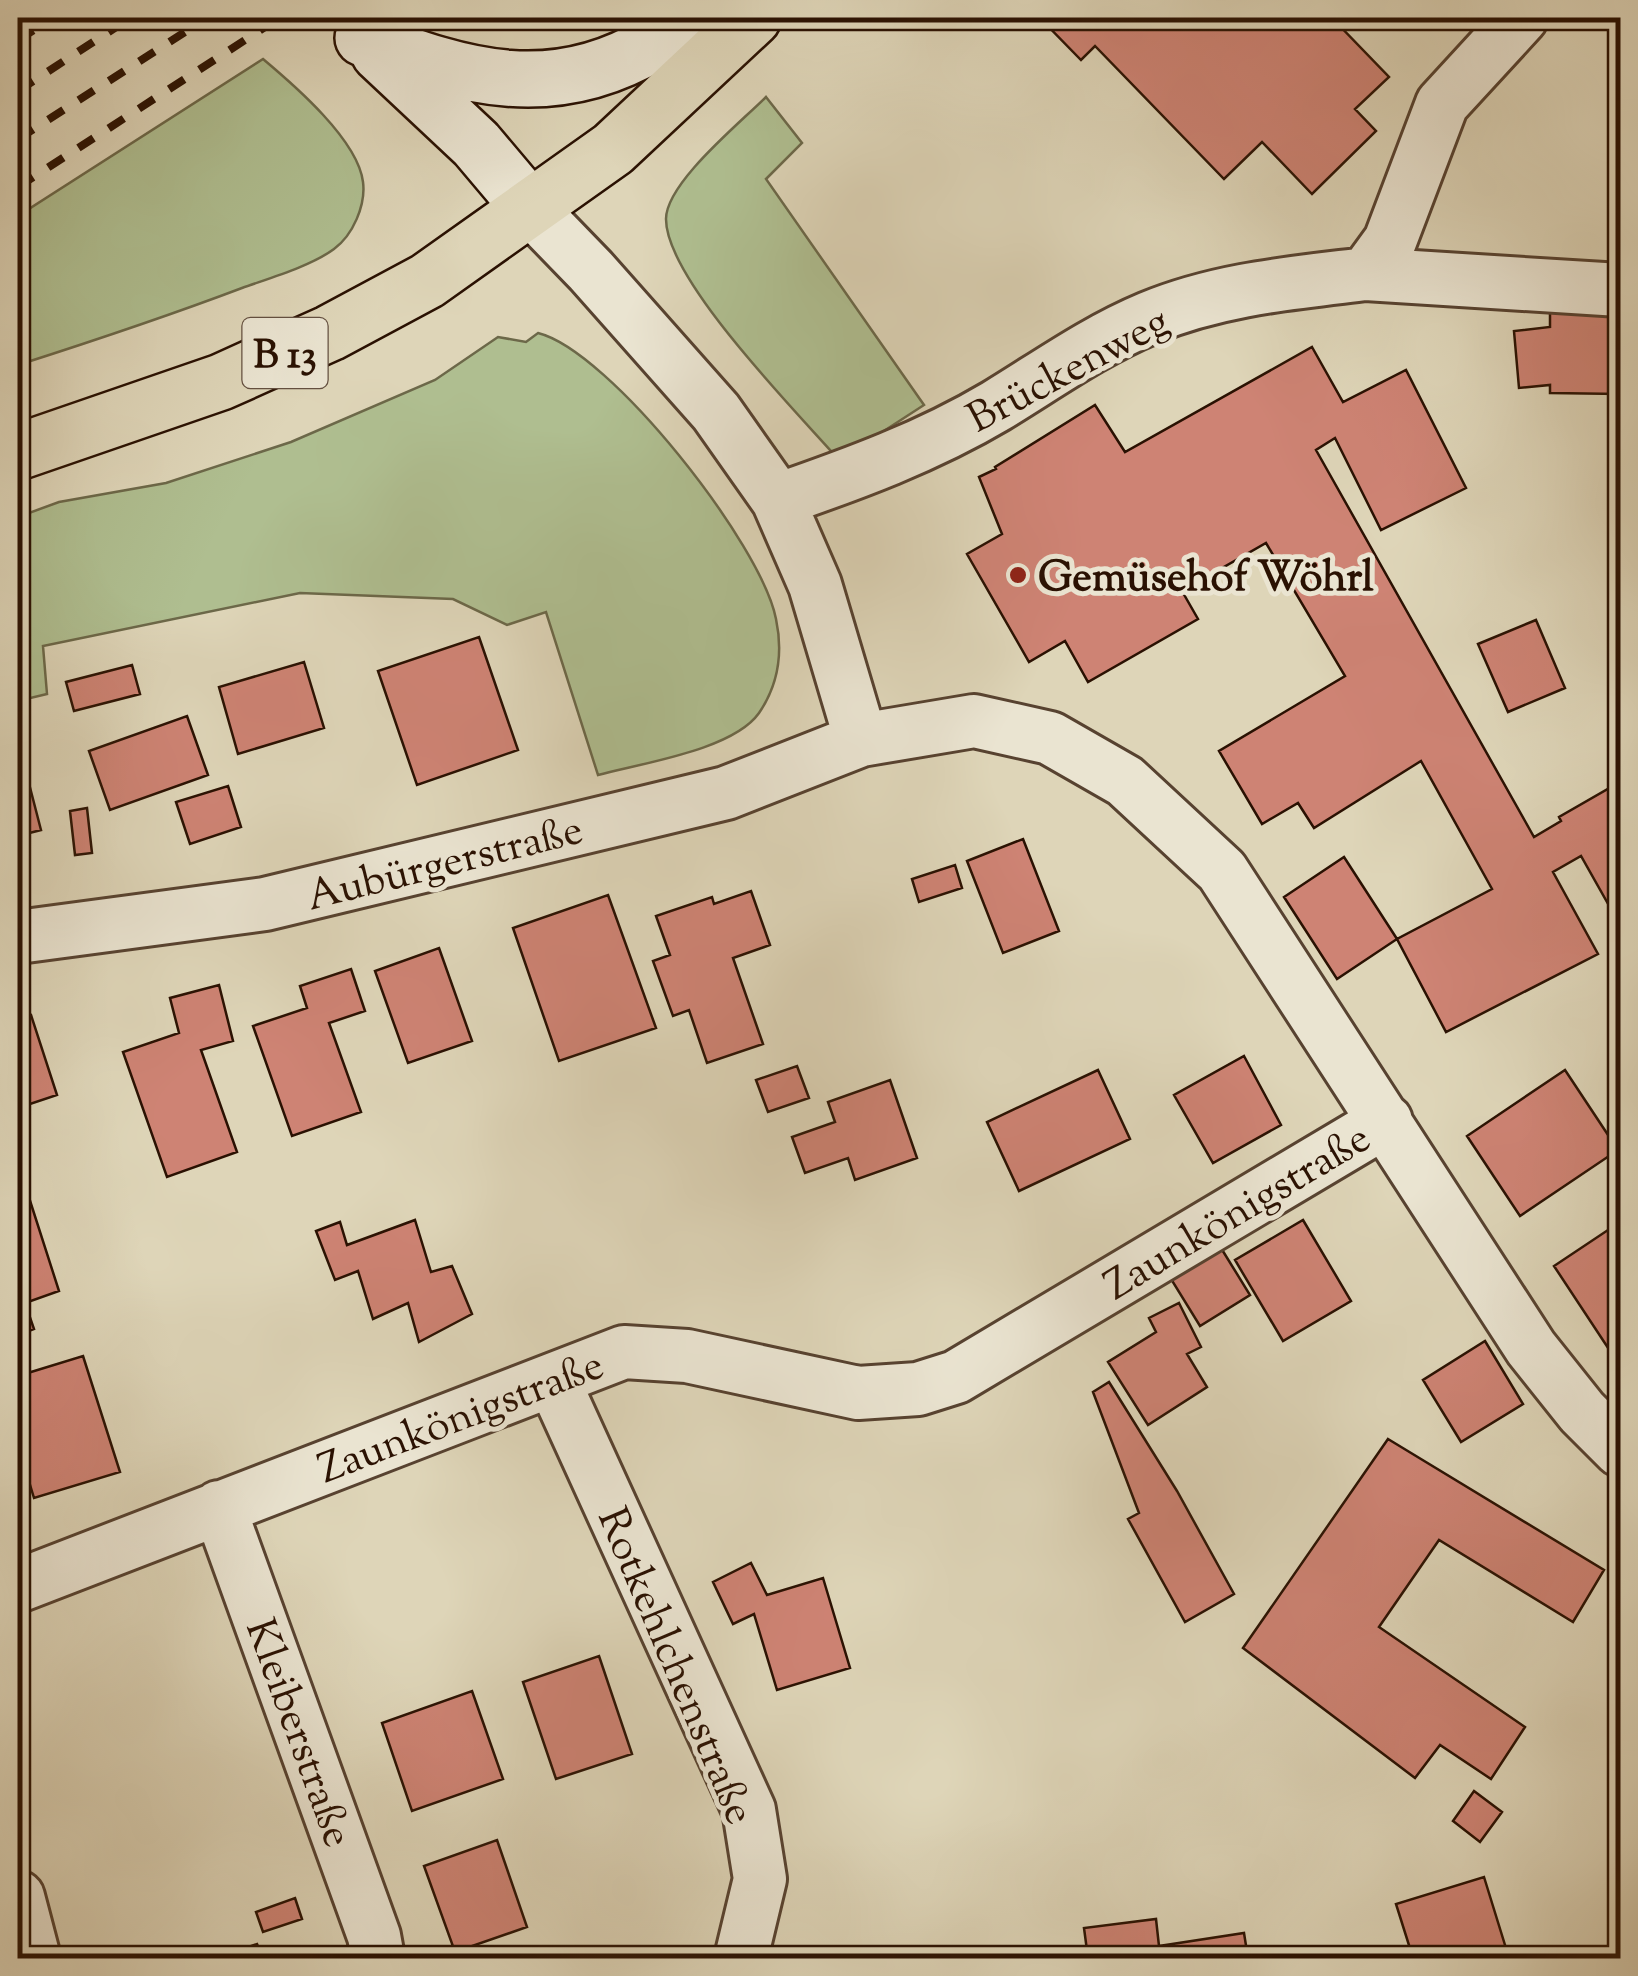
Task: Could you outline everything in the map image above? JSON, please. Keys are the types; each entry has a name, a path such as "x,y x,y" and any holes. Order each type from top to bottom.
{"main road":[{"path":"351,28 448,69 483,76 546,79 595,72 632,56 693,18"},
{"name":"B 13","path":"18,452 221,382 330,333 427,281 613,149 754,18"},
{"path":"351,28 476,144 530,208"}],"street":[{"path":"1366,274 1390,241 1442,104 1521,18"},
{"path":"530,208 716,412 778,500 815,585 861,740"},
{"name":"Brückenweg","path":"778,500 878,465 994,407 1076,354 1149,318 1227,292 1366,274 1620,290"},
{"name":"Aubürgerstraße","path":"18,937 266,904 726,792 861,740 974,721 1050,738 1125,781 1222,871 1531,1348 1582,1412 1620,1450"},
{"name":"Zaunkönigstraße","path":"18,1586 624,1352 687,1356 858,1393 918,1388 956,1376 1386,1121"},
{"name":"Rotkehlchenstraße","path":"553,1380 748,1810 760,1879 742,1958"},
{"name":"Kleiberstraße","path":"219,1507 374,1936 378,1958"},
{"path":"18,1897 34,1958"}],"green space":[{"path":"263,59 323,115 359,166 362,200 347,236 325,255 290,271 18,365 18,216"},
{"path":"766,97 802,143 766,179 924,405 839,460 710,309 687,276 672,245 666,219 669,204 691,171"},
{"path":"538,333 568,347 604,375 641,412 714,501 765,586 776,619 779,656 771,691 759,713 746,726 708,746 598,775 546,612 507,625 453,599 300,593 43,646 47,694 18,701 18,517 59,502 166,483 291,442 435,380 498,337 526,342"}],"building":[{"path":"1040,18 1332,18 1389,77 1355,109 1376,131 1312,194 1262,142 1224,179 1095,46 1081,60"},
{"path":"1550,310 1620,310 1620,394 1550,393 1550,385 1519,388 1514,331 1550,327"},
{"path":"1312,347 1343,402 1406,370 1466,488 1381,530 1335,438 1316,450 1534,837 1561,821 1559,817 1620,782 1620,925 1581,856 1553,872 1598,954 1446,1032 1397,939 1492,889 1421,761 1314,828 1298,803 1262,824 1219,751 1345,676 1266,543 1182,591 1198,619 1088,682 1065,641 1029,662 967,554 1002,534 979,477 1095,405 1125,452"},
{"path":"1536,620 1565,688 1508,712 1478,644"},
{"path":"479,637 518,750 417,785 378,671"},
{"path":"304,662 324,728 238,754 219,687"},
{"path":"132,665 140,694 74,711 66,682"},
{"path":"187,716 208,775 110,810 89,751"},
{"path":"18,741 41,830 18,836"},
{"path":"228,786 241,827 190,844 176,802"},
{"path":"87,808 92,853 75,855 70,811"},
{"path":"1023,839 1059,931 1003,953 967,861"},
{"path":"1344,857 1397,939 1337,979 1284,897"},
{"path":"955,865 962,888 919,902 912,879"},
{"path":"751,891 770,945 733,958 763,1044 707,1063 689,1010 673,1016 653,961 670,955 656,916 712,897 714,904"},
{"path":"608,895 656,1028 559,1061 513,928"},
{"path":"439,948 472,1041 408,1063 375,971"},
{"path":"351,969 365,1011 329,1023 361,1112 292,1136 253,1026 307,1008 300,986"},
{"path":"219,985 233,1041 201,1050 237,1152 167,1177 123,1052 179,1033 170,998"},
{"path":"31,1015 57,1095 18,1108 18,1019"},
{"path":"1244,1056 1281,1125 1213,1163 1174,1095"},
{"path":"797,1066 809,1098 768,1112 756,1080"},
{"path":"1098,1070 1130,1139 1019,1191 987,1122"},
{"path":"1565,1070 1618,1150 1520,1216 1467,1136"},
{"path":"890,1080 917,1158 855,1180 848,1158 805,1173 792,1137 835,1122 828,1102"},
{"path":"24,1182 59,1291 25,1303 34,1329 18,1335 18,1184"},
{"path":"415,1220 431,1272 452,1266 472,1314 419,1342 408,1303 373,1319 358,1271 335,1280 316,1231 340,1222 347,1245"},
{"path":"1303,1220 1351,1301 1283,1341 1235,1260"},
{"path":"1620,1222 1620,1366 1554,1266"},
{"path":"1221,1248 1250,1295 1200,1326 1171,1279"},
{"path":"1179,1303 1201,1347 1187,1354 1207,1387 1148,1425 1108,1362 1156,1332 1149,1318"},
{"path":"1485,1341 1523,1404 1461,1442 1423,1380"},
{"path":"83,1356 120,1472 34,1498 18,1445 18,1376"},
{"path":"1109,1382 1177,1491 1234,1594 1185,1622 1128,1519 1139,1513 1093,1392"},
{"path":"1388,1439 1604,1570 1573,1622 1439,1540 1379,1627 1525,1727 1491,1779 1440,1745 1415,1778 1243,1648"},
{"path":"751,1563 767,1595 823,1578 850,1668 777,1690 754,1614 733,1624 713,1582"},
{"path":"599,1656 632,1754 556,1779 523,1682"},
{"path":"472,1691 503,1779 412,1811 382,1723"},
{"path":"1474,1791 1502,1812 1480,1842 1453,1821"},
{"path":"497,1840 527,1927 455,1952 424,1866"},
{"path":"1484,1877 1509,1958 1413,1958 1396,1904"},
{"path":"295,1898 302,1919 263,1932 256,1912"},
{"path":"1156,1919 1159,1946 1244,1933 1248,1958 1088,1958 1084,1928"},
{"path":"257,1944 263,1958 216,1958"}],"railway":[{"path":"18,40 53,18"},
{"path":"18,91 130,18"},
{"path":"18,139 207,18"},
{"path":"18,187 279,18"}],"place":[{"name":"Gemüsehof Wöhrl","path":"1018,575"}]}
